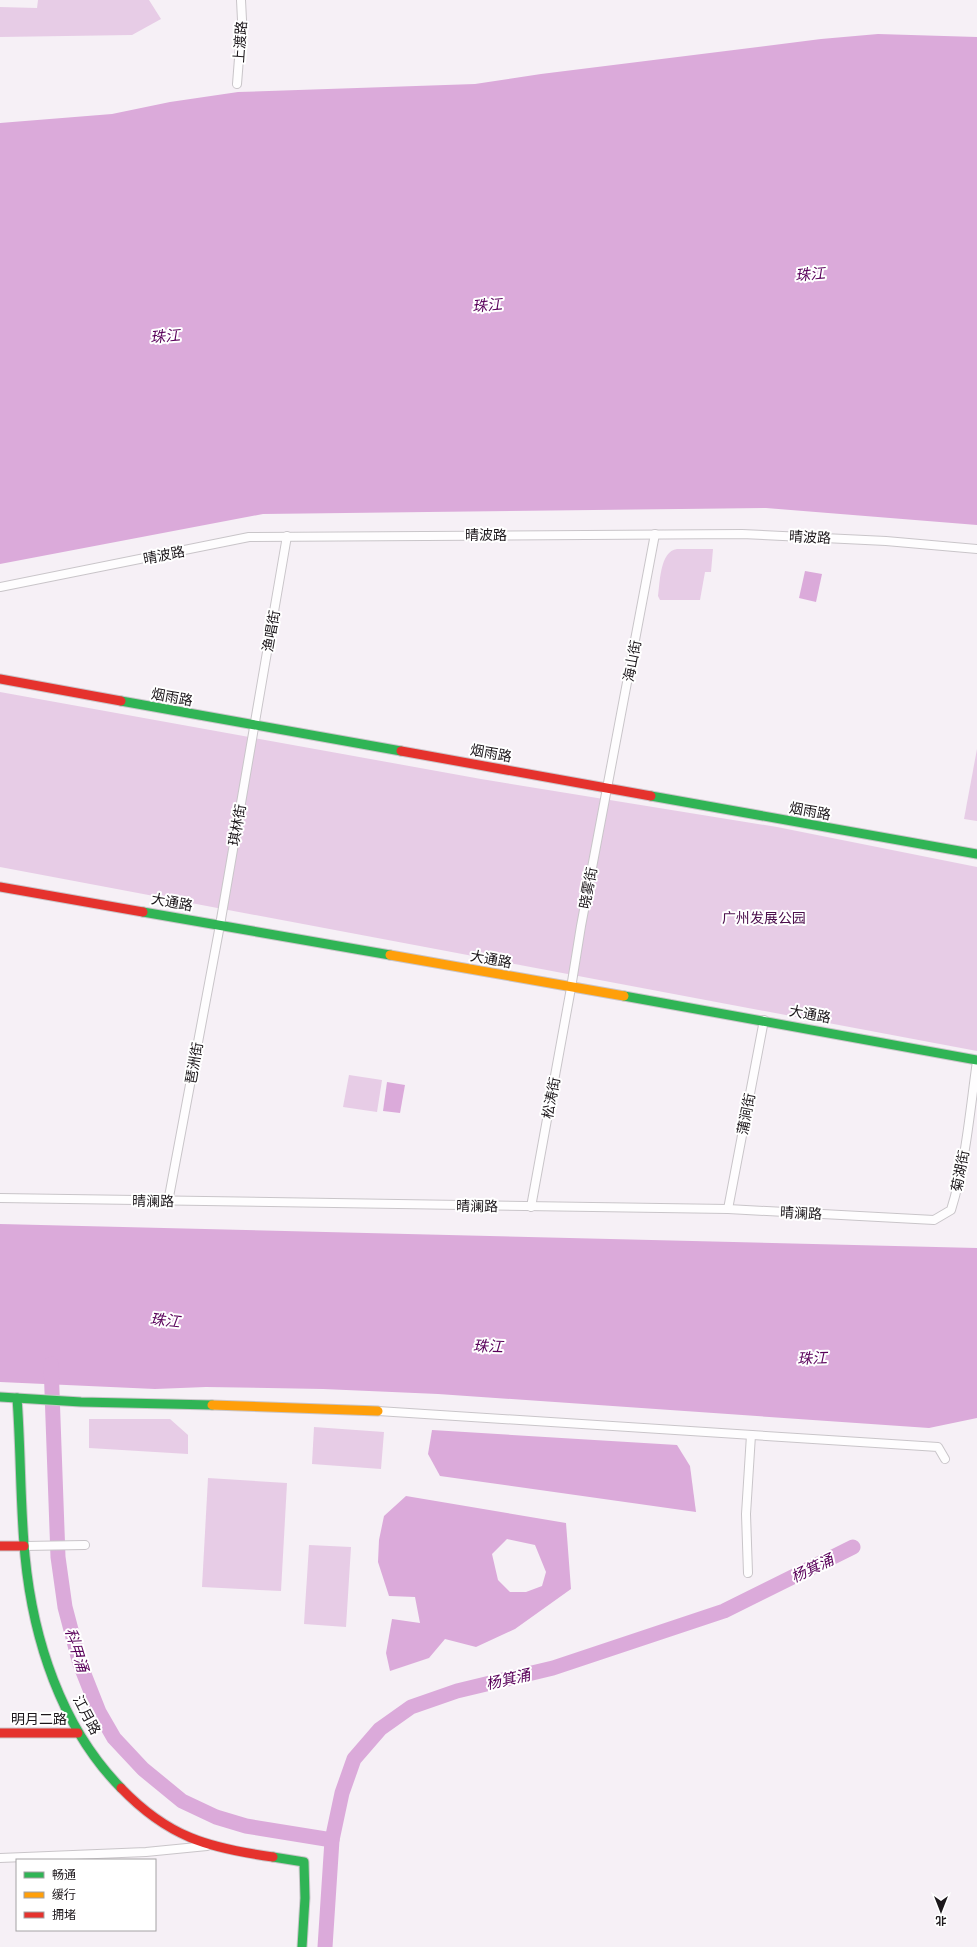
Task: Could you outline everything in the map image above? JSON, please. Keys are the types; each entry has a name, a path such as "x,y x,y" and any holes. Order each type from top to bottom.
{"main road":[{"name":"烟雨路","path":"0,679 255,726 977,854"},
{"name":"大通路","path":"0,887 220,924 572,988 764,1020 977,1060"},
{"path":"0,1397 81,1402 294,1407 378,1411"},
{"name":"江月路","path":"17,1398 24,1546 31,1598 40,1635 64,1702 78,1733 110,1775 147,1811 178,1833 210,1846 304,1862 302,1947"},
{"path":"0,1546 24,1546"},
{"name":"明月二路","path":"0,1733 78,1733"}],"street":[{"name":"上渡路","path":"237,84 242,20 241,0"},
{"name":"海山街","path":"607,789 655,534"},
{"name":"晴波路","path":"0,587 250,538 287,536 757,534 886,541 977,549"},
{"name":"渔唱街","path":"255,726 287,536"},
{"name":"琪林街","path":"220,924 255,726"},
{"name":"晓雾街","path":"572,988 581,926 607,789"},
{"name":"琶洲街","path":"168,1202 220,924"},
{"name":"松涛街","path":"531,1207 572,988"},
{"name":"蒲涧街","path":"728,1209 764,1020"},
{"name":"菊湖街","path":"951,1210 964,1150 977,1060"},
{"name":"晴澜路","path":"0,1198 168,1202 728,1209 934,1220 951,1210"},
{"path":"378,1411 938,1447 945,1459"},
{"path":"748,1573 746,1514 751,1435"},
{"path":"24,1546 86,1545"},
{"path":"0,1858 146,1852 210,1846"}],"green space":[{"path":"38,0 149,0 161,19 132,35 0,37 0,7 37,8"},
{"path":"677,549 713,549 711,572 705,572 700,600 660,600 658,596 660,576 664,561 671,551"},
{"name":"广州发展公园","path":"0,692 481,779 777,827 977,867 977,1051 0,867"},
{"path":"977,749 977,821 964,819"},
{"path":"349,1075 382,1080 377,1112 343,1107"},
{"path":"89,1419 170,1419 188,1435 188,1454 89,1448"},
{"path":"314,1427 384,1432 381,1469 312,1464"},
{"path":"208,1478 287,1483 281,1591 202,1587"},
{"path":"309,1545 351,1547 346,1627 304,1624"}],"water":[{"name":"珠江","path":"878,34 977,37 977,525 766,508 263,514 0,564 0,123 112,114 170,102 238,92 475,84 541,74 821,39"},
{"path":"805,571 822,574 816,602 799,598"},
{"path":"387,1082 405,1085 400,1113 383,1111"},
{"name":"珠江","path":"0,1224 977,1248 977,1418 929,1428 438,1394 323,1389 206,1387 155,1389 0,1382"},
{"path":"432,1430 677,1445 690,1466 696,1512 440,1476 428,1454"},
{"path":"406,1496 566,1523 571,1589 515,1629 476,1647 445,1639 429,1658 390,1671 386,1653 392,1619 420,1623 415,1597 389,1596 378,1562 379,1540 384,1516","holes":["507,1539 535,1545 546,1572 542,1586 526,1592 510,1592 498,1580 492,1554"]}],"waterway":[{"name":"科甲涌","path":"51,1364 58,1557 65,1607 80,1664 99,1712 114,1738 143,1769 182,1801 216,1817 246,1826 332,1840"},
{"name":"杨箕涌","path":"325,1947 332,1840 342,1793 354,1759 380,1729 411,1707 457,1691 553,1668 724,1611 853,1547"}],"traffic: fast":[{"path":"121,701 401,751"},
{"path":"651,796 977,854"},
{"path":"143,912 390,955"},
{"path":"624,996 977,1060"},
{"path":"0,1397 81,1402 212,1405"},
{"path":"17,1398 25,1556 35,1619 43,1650 66,1710 82,1738 100,1764 121,1788"},
{"path":"273,1857 304,1862 305,1898 302,1947"}],"traffic: slow":[{"path":"390,955 624,996"},
{"path":"212,1405 378,1411"}],"traffic: jam":[{"path":"0,679 121,701"},
{"path":"401,751 651,796"},
{"path":"0,887 143,912"},
{"path":"0,1546 24,1546"},
{"path":"0,1733 78,1733"},
{"path":"121,1788 138,1805 155,1818 190,1838 228,1849 273,1857"}]}
